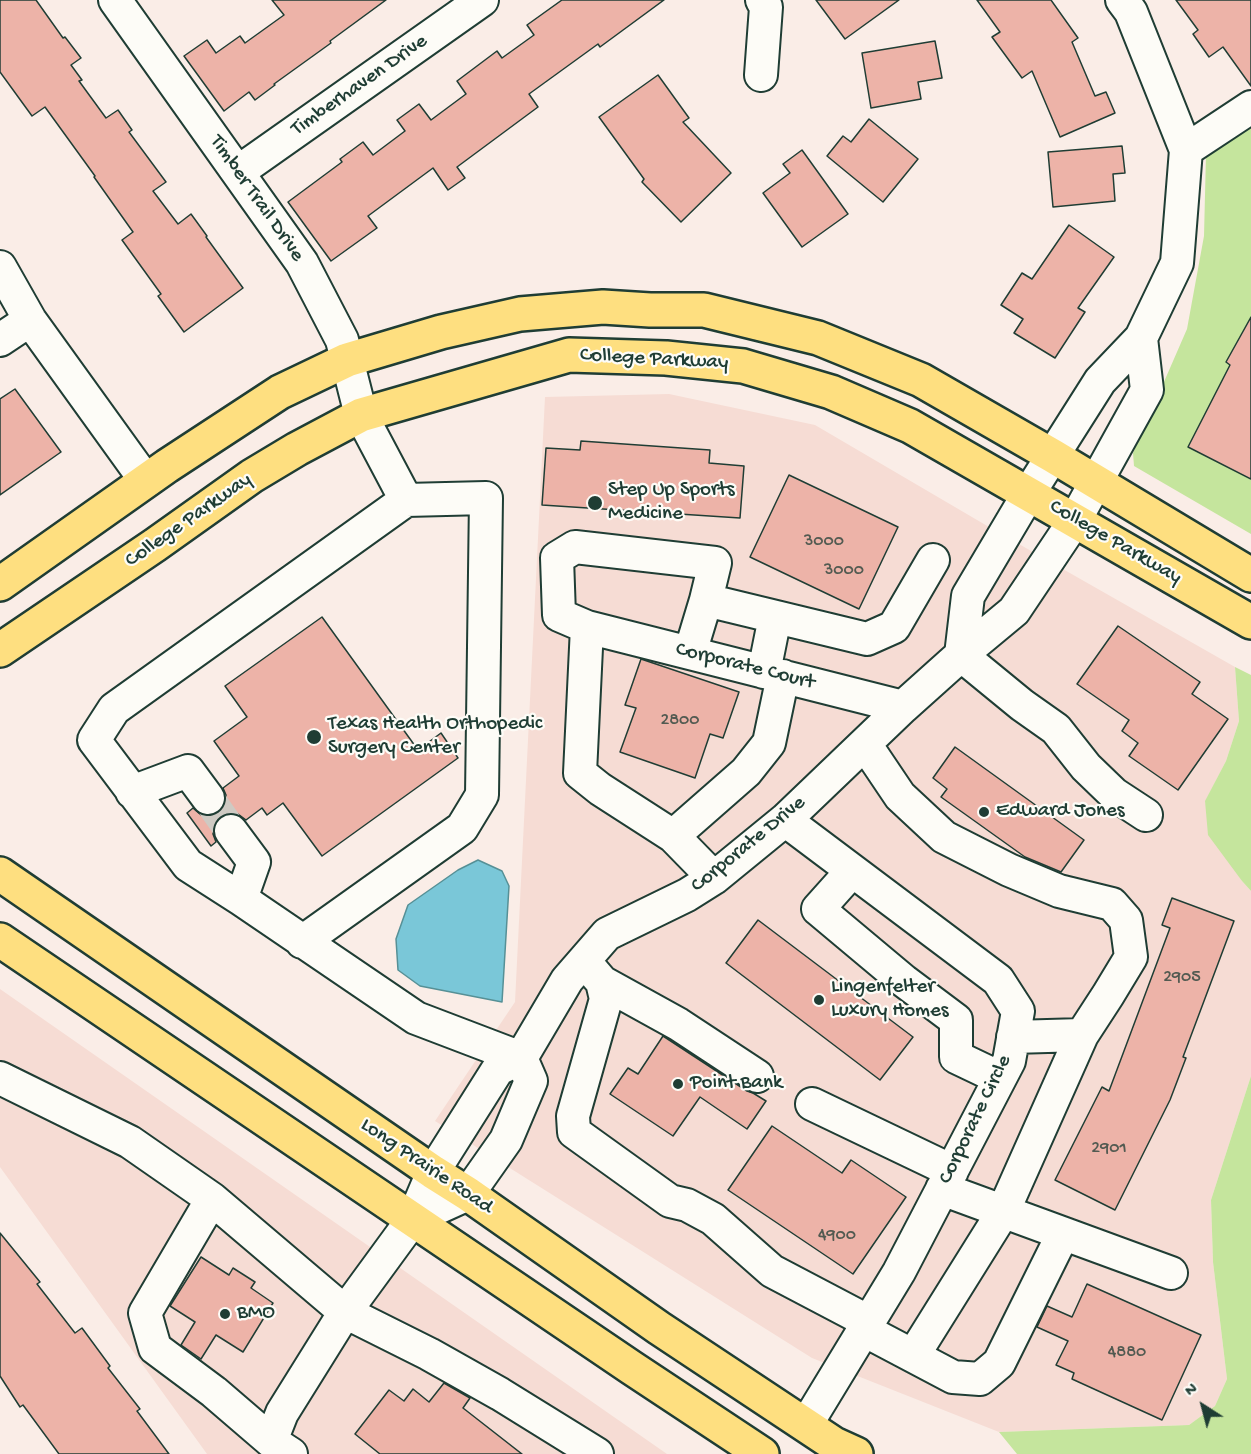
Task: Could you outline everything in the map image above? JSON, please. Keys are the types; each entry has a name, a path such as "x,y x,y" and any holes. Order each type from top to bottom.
{"main road":[{"name":"College Parkway","path":"0,584 280,392 347,360 441,332 520,314 603,307 704,310 819,338 921,380 1251,575"},
{"name":"College Parkway","path":"0,650 252,476 362,415 569,355 666,358 743,366 831,392 910,426 1251,622"},
{"name":"Long Prairie Road","path":"0,874 468,1194 659,1328 834,1444 856,1454"},
{"path":"0,940 762,1454"}],"street":[{"name":"Timber Trail Drive","path":"115,0 302,263 342,340 362,415 406,500"},
{"name":"Timberhaven Drive","path":"238,172 482,0"},
{"path":"761,75 766,7 762,0"},
{"path":"1122,0 1131,12 1186,150 1177,263 1141,338 1100,381 1029,493 968,596 961,655 1022,705 1056,729 1086,767 1114,794 1146,815"},
{"path":"1186,150 1251,107"},
{"path":"0,267 30,320 146,482"},
{"path":"0,340 30,320"},
{"name":"Corporate Drive","path":"281,1447 282,1413 345,1312 413,1219 433,1172 498,1069 520,1058 567,980 593,971 607,934 687,895 714,878 785,820 903,707 1014,611 1075,520 1147,390 1141,338"},
{"path":"302,942 462,828 482,795 486,498 406,500 114,708 94,740 188,865 241,899 302,942 416,1018 520,1058 531,1081 506,1140 468,1194 413,1219"},
{"name":"Corporate Court","path":"706,600 715,563 575,547 557,558 559,615 587,627 903,707"},
{"path":"690,653 706,600 867,639 894,627 933,560"},
{"path":"673,836 746,772 769,743 775,617"},
{"path":"587,627 580,773 600,789 673,836 714,878"},
{"path":"865,744 900,796 944,837 1010,870 1059,891 1112,904 1126,920 1131,957 1082,1035 1003,1212 913,1356"},
{"path":"132,792 188,771 208,798"},
{"name":"Corporate Circle","path":"785,820 998,980 1018,1011 1009,1061 899,1272 806,1425"},
{"path":"231,831 254,862 241,899"},
{"path":"852,870 818,909 904,981 956,1020 957,1057 1000,1078"},
{"path":"593,971 678,1023 757,1076"},
{"path":"593,971 606,999 573,1116 574,1132 670,1201 687,1205 713,1219 772,1271 913,1356 953,1377 980,1379 999,1363 1063,1234"},
{"path":"1013,1037 1082,1035"},
{"path":"0,1078 130,1142 212,1199 345,1312 429,1354 500,1394 597,1454"},
{"path":"812,1104 1003,1212 1171,1273"},
{"path":"212,1199 145,1313 155,1348 214,1392 281,1447"}],"shaded area":[{"path":"669,394 815,425 1235,667 1239,721 1226,761 1205,802 1242,881 1251,891 1251,1076 1211,1200 1213,1262 1227,1379 1215,1406 1189,1425 999,1432 812,1358 435,1121 515,1002 545,397"},
{"path":"0,989 667,1454 207,1454 0,1167"}],"green space":[{"path":"1251,124 1251,534 1134,466 1133,453 1187,329 1204,236 1206,154"},
{"path":"1235,667 1251,675 1251,891 1208,835 1205,801 1226,761 1239,721"},
{"path":"1251,1076 1251,1454 1017,1454 999,1432 1189,1425 1215,1406 1227,1379 1213,1262 1211,1200"}],"water":[{"path":"478,860 502,871 509,886 502,1002 420,986 398,970 396,939 408,905 458,870"}],"building":[{"path":"0,0 36,0 63,38 65,37 81,58 71,65 82,80 79,81 106,118 118,110 132,130 129,132 166,182 153,191 178,224 191,214 243,288 184,332 158,296 161,294 122,240 133,232 95,176 45,107 32,116 0,72"},
{"path":"272,0 386,0 255,100 249,92 224,111 184,56 207,40 216,53 240,36 245,43 284,15"},
{"path":"562,0 664,0 600,47 598,44 529,94 538,107 457,167 465,178 448,190 433,168 368,216 377,228 331,261 288,202 342,162 340,159 363,142 373,155 405,131 397,120 419,104 431,120 466,94 457,81 497,51 502,58 534,35 527,25"},
{"path":"816,0 899,0 845,39"},
{"path":"977,0 1051,0 1078,38 1072,42 1095,96 1106,92 1115,113 1060,137 1032,71 1022,78 992,37 1000,32"},
{"path":"1176,0 1251,0 1251,86 1223,47 1209,57 1193,34 1198,30"},
{"path":"935,41 942,78 918,82 921,99 871,108 862,53"},
{"path":"658,75 689,118 683,122 731,173 681,222 642,182 644,179 599,117"},
{"path":"869,119 918,159 883,202 827,156 843,136 851,142"},
{"path":"1122,146 1125,173 1113,174 1115,201 1053,207 1048,152"},
{"path":"802,150 848,214 802,247 763,193 790,173 783,164"},
{"path":"1069,225 1114,257 1078,308 1085,312 1055,358 1014,333 1023,319 1001,305 1022,273 1032,279"},
{"path":"1251,317 1251,479 1188,447 1230,365 1226,362"},
{"path":"15,389 61,452 0,495 0,399"},
{"path":"581,441 710,450 709,463 744,466 740,518 542,505 546,448 580,450"},
{"path":"789,475 898,527 859,609 750,557"},
{"name":"Texas Health Orthopedic Surgery Center","path":"322,617 418,750 441,733 458,758 322,856 283,803 267,815 262,808 246,820 238,814 228,813 221,816 214,824 213,834 216,842 211,846 187,813 193,808 201,815 209,816 218,813 225,805 226,795 223,788 239,776 214,741 247,717 225,686"},
{"path":"1118,626 1200,682 1192,694 1228,719 1178,790 1129,756 1138,743 1122,731 1129,720 1077,684"},
{"path":"641,659 739,692 723,738 710,734 695,778 620,752 636,708 625,705"},
{"path":"955,747 1084,840 1061,872 1025,857 941,797 947,789 933,778"},
{"path":"1172,898 1234,921 1183,1057 1186,1058 1170,1100 1115,1210 1055,1180 1102,1087 1109,1091 1170,928 1162,925"},
{"name":"Lingenfelter Luxury Homes","path":"758,920 913,1037 880,1080 726,963"},
{"name":"Point Bank","path":"663,1036 766,1101 747,1129 700,1097 673,1136 610,1094 628,1068 638,1074"},
{"path":"772,1126 842,1173 851,1160 906,1197 853,1274 728,1190"},
{"path":"0,1233 40,1282 37,1284 75,1333 82,1328 110,1366 108,1368 140,1409 137,1411 169,1454 59,1454 23,1405 20,1407 0,1376"},
{"name":"BMO","path":"201,1257 229,1275 233,1268 255,1282 251,1288 273,1303 243,1352 216,1335 201,1359 181,1345 195,1322 170,1306"},
{"path":"1087,1284 1201,1335 1162,1420 1072,1379 1074,1373 1056,1365 1068,1341 1037,1327 1047,1306 1072,1317"},
{"path":"444,1383 470,1398 463,1408 522,1454 380,1454 355,1434 389,1390 404,1401 413,1389 429,1402"}],"tunnel":[{"path":"208,798 231,831"}],"place":[{"name":"Step Up Sports Medicine","path":"595,503"},
{"name":"Texas Health Orthopedic Surgery Center","path":"314,737"},
{"name":"Edward Jones","path":"984,812"},
{"name":"Lingenfelter Luxury Homes","path":"819,1000"},
{"name":"Point Bank","path":"678,1084"},
{"name":"BMO","path":"225,1314"}]}
